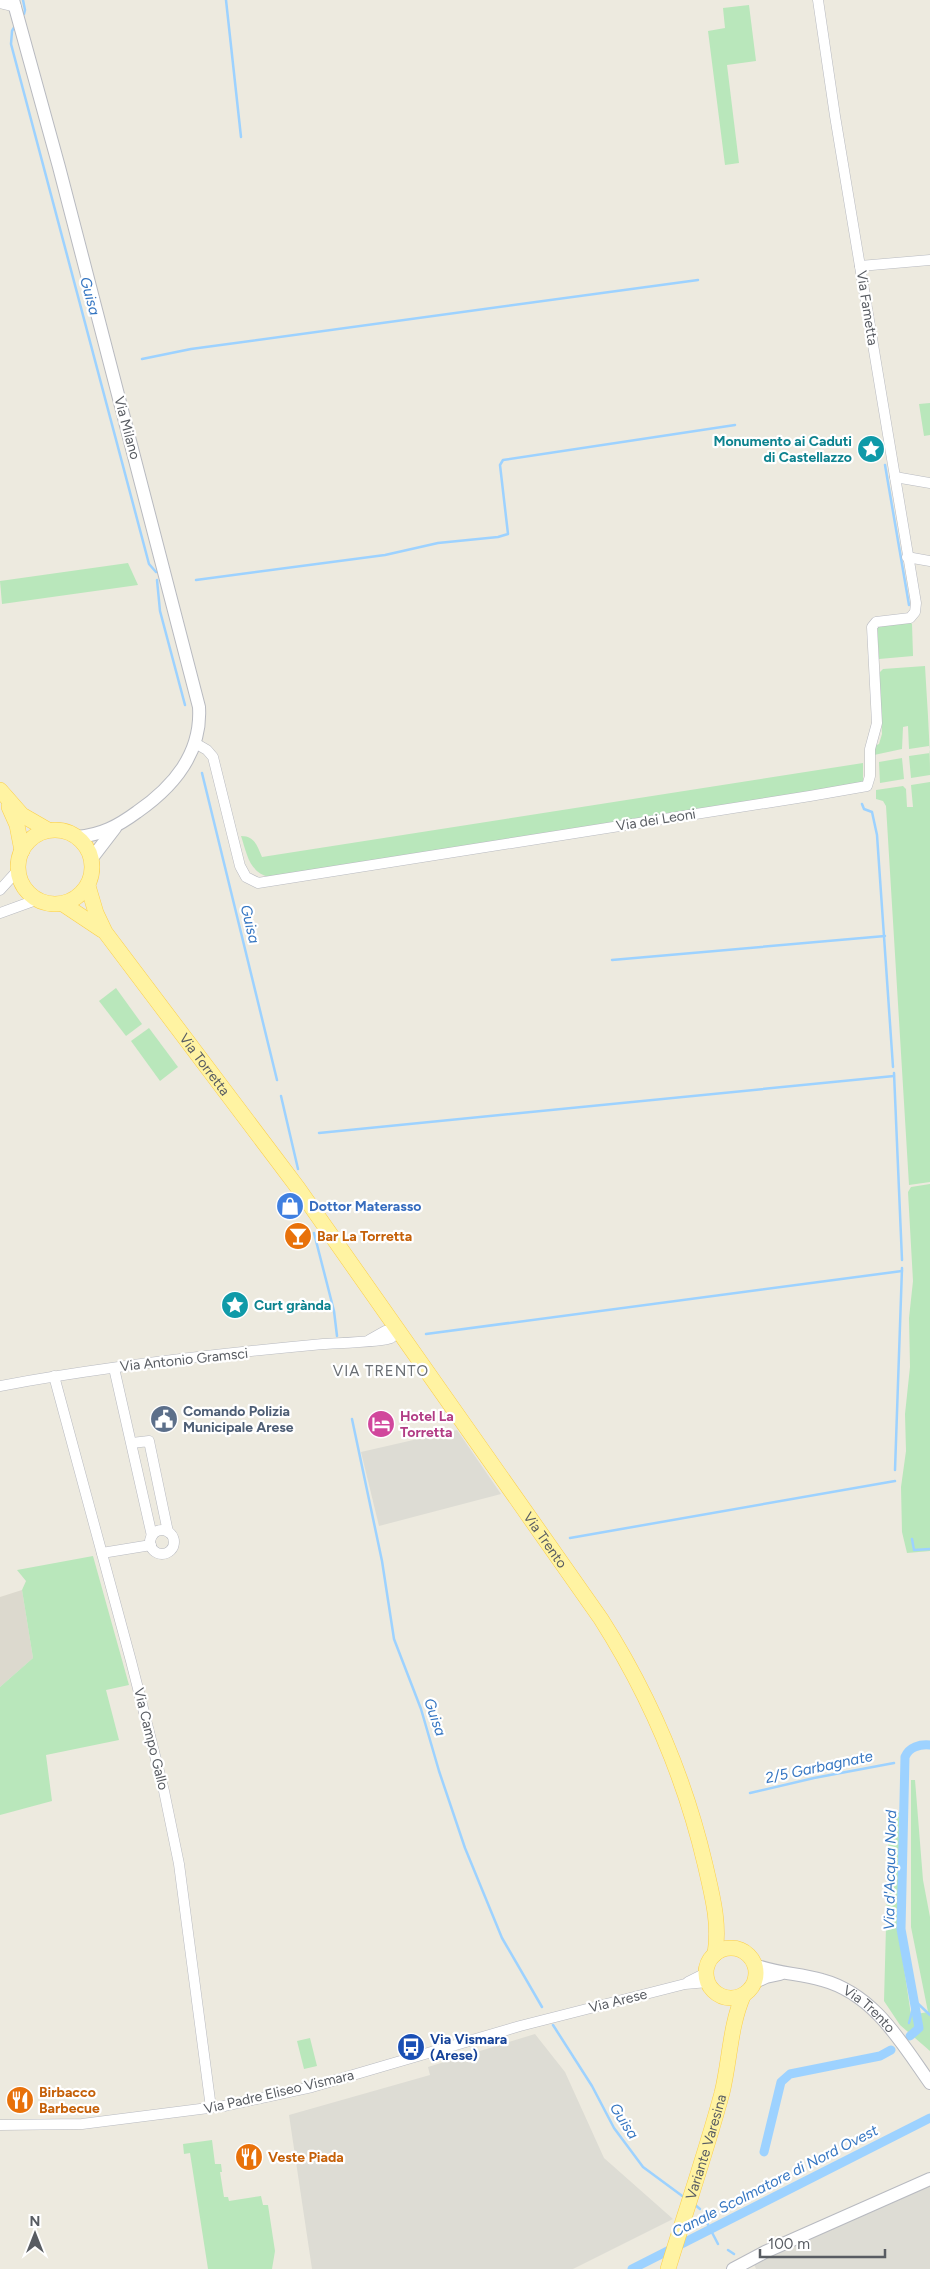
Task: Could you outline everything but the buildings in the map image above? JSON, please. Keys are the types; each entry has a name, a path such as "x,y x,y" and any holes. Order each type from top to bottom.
{"main road":[{"path":"2,793 15,812 22,850 18,870 24,887 36,900 52,904 63,904 78,898 88,886 92,872 92,858 86,846 77,837 63,831 48,830 15,812"},
{"path":"22,850 34,837 48,830"},
{"name":"Via Torretta","path":"88,886 96,913 105,932 304,1197"},
{"name":"Via Torretta","path":"63,904 105,932"},
{"name":"Via Trento","path":"304,1197 601,1619 628,1662 652,1706 679,1772 702,1852 718,1918 736,1949 746,1953 755,1965"},
{"name":"Via Trento","path":"707,1978 709,1962 716,1954 718,1918"},
{"path":"716,1954 725,1949 736,1949"},
{"path":"707,1978 712,1989 724,1997 743,1996 755,1982 755,1965"},
{"name":"Variante Varesina","path":"668,2269 727,2072 733,2023 743,1996"},
{"name":"Variante Varesina","path":"724,1997 733,2023"}],"street":[{"name":"Via Fametta","path":"818,0 915,598 913,616"},
{"path":"0,3 14,4"},
{"name":"Via Milano","path":"14,4 198,700 199,719 195,743 182,770 169,787 153,801 115,828"},
{"path":"860,266 930,260"},
{"path":"895,477 930,483"},
{"path":"908,557 930,561"},
{"name":"Via dei Leoni","path":"195,743 207,750 213,757 244,873 249,880 258,883 864,787 870,780 870,749 877,727 872,627 876,622 907,619 913,616"},
{"path":"77,837 93,835 115,828"},
{"path":"92,858 115,828"},
{"path":"0,890 18,870"},
{"path":"0,914 36,900"},
{"name":"Via Antonio Gramsci","path":"0,1386 114,1368 368,1340 385,1331 399,1330"},
{"path":"114,1368 152,1540 158,1552 169,1551 174,1540 168,1532 149,1441 132,1443"},
{"name":"Via Campo Gallo","path":"54,1376 164,1791 179,1864 211,2108"},
{"path":"102,1553 152,1540 158,1531 168,1532"},
{"name":"Via Trento","path":"755,1965 783,1974 823,1980 839,1986 867,2004 888,2024 930,2083"},
{"name":"Via Trento","path":"755,1982 766,1976 783,1974"},
{"name":"Via Arese","path":"551,2018 707,1978"},
{"name":"Via Padre Eliseo Vismara","path":"0,2125 82,2124 211,2108 312,2087 551,2018"},
{"path":"733,2269 765,2252 930,2179"}],"shaded area":[{"path":"457,1430 501,1494 379,1526 361,1452"},
{"path":"22,1590 33,1658 0,1687 0,1597"},
{"path":"535,2034 565,2072 604,2158 673,2219 573,2269 312,2269 289,2115 430,2075 428,2067"},
{"path":"930,2186 930,2269 756,2269 754,2264"}],"green space":[{"path":"749,5 756,61 727,65 739,163 725,165 708,31 725,28 723,8"},
{"path":"930,403 930,435 924,436 919,404"},
{"path":"128,563 138,585 2,604 0,581"},
{"path":"910,622 912,624 913,656 879,659 877,626"},
{"path":"925,666 930,750 929,746 909,749 908,726 903,727 902,749 874,755 874,746 879,744 882,734 879,673 883,669"},
{"path":"930,753 930,775 911,778 909,756"},
{"path":"902,758 904,779 880,783 879,762"},
{"path":"863,763 863,786 269,877 262,875 253,867 247,856 241,836 246,836 252,840 262,857"},
{"path":"930,782 930,1182 909,1185 886,806 883,801 876,799 876,790 903,786 906,789 907,807 913,807 911,785"},
{"path":"116,988 142,1024 126,1036 99,1001"},
{"path":"149,1028 178,1067 160,1081 131,1041"},
{"path":"930,1184 930,1551 907,1553 902,1532 901,1487 906,1451 905,1414 910,1367 909,1318 913,1281 908,1192 911,1187"},
{"path":"93,1556 129,1685 106,1690 119,1740 46,1755 52,1801 0,1815 0,1687 33,1658 22,1590 26,1581 17,1570"},
{"path":"911,1780 915,1780 923,1880 930,1917 930,2051 900,2025 884,2001 889,1814 901,1812 898,1928 911,2015 928,2012 911,1927"},
{"path":"310,2038 317,2066 304,2069 297,2041"},
{"path":"212,2140 215,2164 221,2164 222,2172 220,2172 224,2197 228,2197 229,2201 261,2196 263,2205 268,2205 275,2251 272,2269 208,2269 190,2153 184,2154 183,2144"}],"waterway":[{"name":"Guisa","path":"23,0 24,14"},
{"path":"226,0 241,137"},
{"name":"Guisa","path":"15,26 12,31 11,44 149,564 156,572"},
{"path":"142,359 191,349 698,280"},
{"path":"196,580 385,555 438,543 498,537 508,534 500,465 503,460 735,425"},
{"path":"885,465 909,605"},
{"name":"Guisa","path":"157,580 160,611 185,705"},
{"name":"Guisa","path":"202,773 277,1080"},
{"path":"862,804 864,809 872,812 877,835 893,1067"},
{"path":"612,960 885,936"},
{"path":"894,1073 902,1260"},
{"path":"319,1133 894,1076"},
{"name":"Guisa","path":"281,1096 298,1169"},
{"name":"Guisa","path":"314,1233 334,1311 337,1336"},
{"path":"895,1470 902,1268"},
{"path":"426,1334 902,1271"},
{"name":"Guisa","path":"352,1419 382,1561 394,1639 421,1709 439,1771 465,1848 502,1938 542,2007"},
{"path":"570,1538 895,1481"},
{"path":"912,1539 914,1550 930,1549"},
{"name":"Via d'Acqua Nord","path":"910,2036 919,2028 901,1929 905,1757 915,1747 930,1745"},
{"name":"2/5 Garbagnate","path":"750,1793 814,1778 894,1763"},
{"path":"913,1999 930,2015"},
{"path":"909,2023 914,2004"},
{"name":"Guisa","path":"553,2025 592,2086 614,2128 643,2167 685,2198"},
{"name":"Via d'Acqua Nord","path":"764,2152 781,2082 790,2074 880,2056 891,2050"},
{"name":"Canale Scolmatore di Nord Ovest","path":"632,2269 930,2118"},
{"name":"Guisa","path":"694,2204 700,2209"},
{"name":"Guisa","path":"705,2219 718,2244"},
{"name":"Guisa","path":"728,2250 734,2254"}],"place":[{"name":"Monumento ai Caduti di Castellazzo","path":"871,449"},
{"name":"Dottor Materasso","path":"290,1206"},
{"name":"Bar La Torretta","path":"298,1236"},
{"name":"Curt grànda","path":"235,1305"},
{"name":"Comando Polizia Municipale Arese","path":"164,1419"},
{"name":"Hotel La Torretta","path":"381,1424"},
{"name":"Via Vismara (Arese)","path":"411,2047"},
{"name":"Birbacco Barbecue","path":"20,2100"},
{"name":"Veste Piada","path":"249,2157"}],"district":[{"name":"VIA TRENTO","path":"381,1371"}]}
